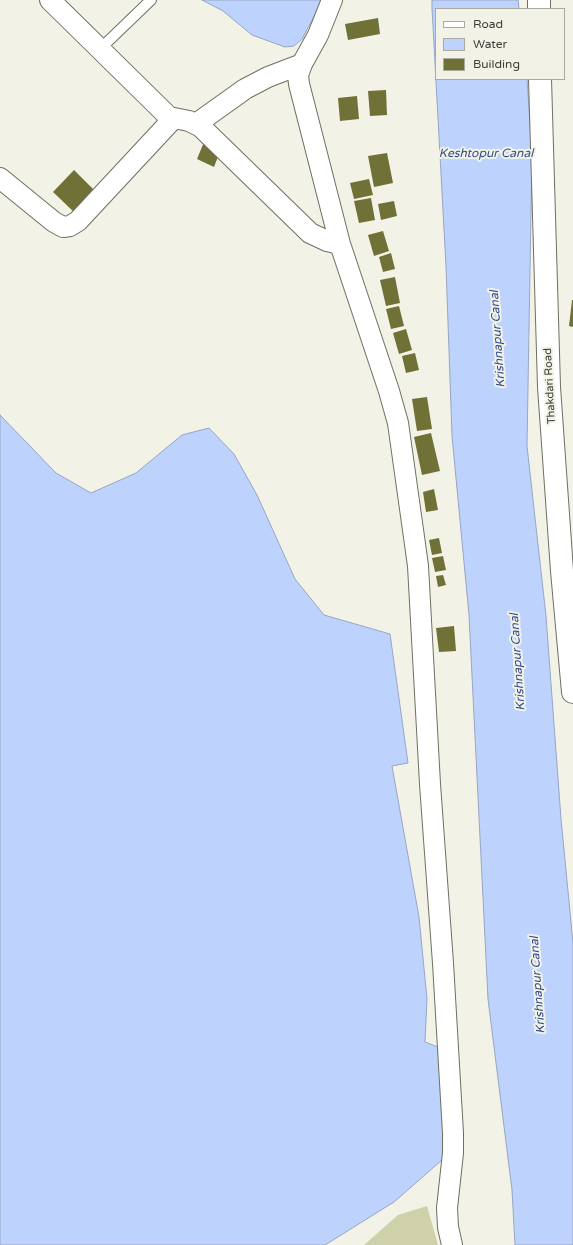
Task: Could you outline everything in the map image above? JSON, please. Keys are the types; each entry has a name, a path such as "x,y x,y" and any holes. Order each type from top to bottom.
{"street":[{"path":"50,0 99,50 169,117 196,124 310,233 327,241 340,244"},
{"path":"332,0 318,35 302,64 298,75 299,84 340,244 389,391 398,423 418,566 430,776 454,1133 447,1208 448,1227 452,1245"},
{"path":"196,124 245,88 268,76 302,64"},
{"name":"Thakdari Road","path":"540,80 549,387 562,571 573,692"},
{"path":"0,178 54,222 63,226 70,226 78,221 173,119"}],"lane":[{"path":"99,50 151,0"}],"green space":[{"path":"427,1206 438,1245 364,1245 398,1215"}],"water":[{"path":"202,0 323,0 302,39 294,46 285,47 252,35 223,11"},
{"name":"Keshtopur Canal","path":"432,0 518,0 519,8 435,8 435,63"},
{"name":"Keshtopur Canal","path":"436,80 527,80 532,153 527,446 546,616 561,819 573,943 573,1245 515,1245 512,1190 488,999 469,615 452,436 446,266"},
{"path":"0,415 56,473 91,493 136,473 182,435 209,428 234,454 257,495 295,579 324,615 390,634 408,763 392,766 419,917 427,999 425,1042 438,1047 450,1153 394,1202 325,1245 0,1245"}],"building":[{"path":"378,18 380,34 348,40 345,24"},
{"path":"386,90 387,115 370,116 368,91"},
{"path":"357,96 359,119 340,121 338,98"},
{"path":"204,142 221,149 214,167 197,159"},
{"path":"387,153 393,183 374,187 368,156"},
{"path":"74,170 98,194 77,215 53,192"},
{"path":"369,179 373,195 354,199 350,183"},
{"path":"371,198 375,220 359,223 354,201"},
{"path":"394,201 397,216 381,220 378,204"},
{"path":"383,231 389,251 374,256 368,235"},
{"path":"391,253 395,269 383,272 379,257"},
{"path":"395,277 400,303 386,306 380,280"},
{"path":"573,300 573,327 569,326"},
{"path":"399,306 404,326 391,329 386,309"},
{"path":"406,329 412,350 399,354 393,333"},
{"path":"415,353 419,370 406,373 402,356"},
{"path":"427,397 432,429 417,431 412,399"},
{"path":"431,433 440,471 422,475 414,437"},
{"path":"434,489 438,510 426,512 423,492"},
{"path":"439,538 442,553 432,555 429,540"},
{"path":"443,556 446,570 435,572 432,558"},
{"path":"443,575 446,585 438,587 436,576"},
{"path":"454,626 456,651 439,652 436,628"}],"water label":[{"name":"Krishnapur Canal","path":"498,339"},
{"name":"Krishnapur Canal","path":"518,662"},
{"name":"Krishnapur Canal","path":"538,985"}]}
